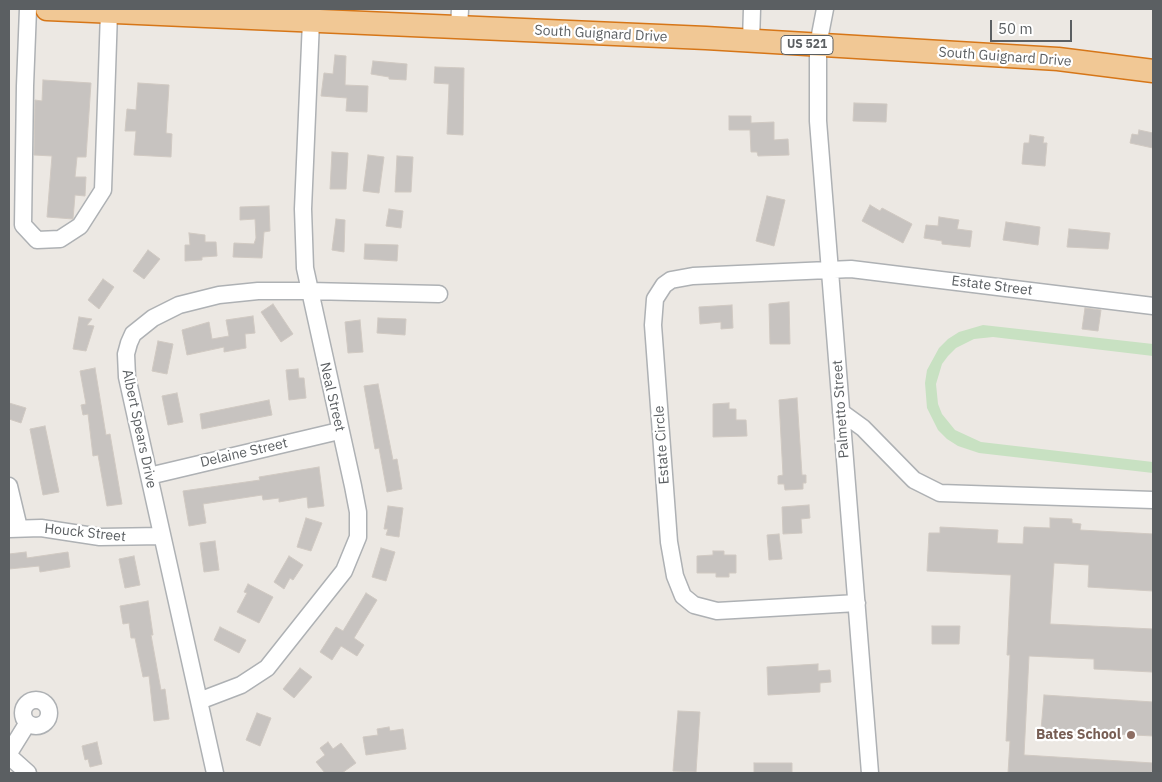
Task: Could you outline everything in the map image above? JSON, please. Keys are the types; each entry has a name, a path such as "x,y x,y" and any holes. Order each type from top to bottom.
{"highway":[{"name":"South Guignard Drive","path":"47,9 311,21 460,18 752,41 1058,59 1153,72"}],"street":[{"path":"28,9 24,86 23,225 37,240 60,239 80,226 103,190 109,12"},
{"path":"752,9 752,41"},
{"name":"Palmetto Street","path":"825,9 818,45 818,121 870,773"},
{"name":"Neal Street","path":"199,701 246,682 267,668 348,563 358,537 358,512 304,268 302,209 311,21"},
{"name":"Estate Street","path":"830,270 851,269 1153,306"},
{"name":"Estate Circle","path":"830,270 685,277 671,280 659,291 655,299 653,325 669,542 679,588 683,596 694,605 717,612 728,612 857,603"},
{"name":"Albert Spears Drive","path":"215,773 127,377 126,354 133,334 153,318 197,300 258,291 438,294"},
{"path":"841,412 863,428 914,480 940,493 1153,500"},
{"name":"Delaine Street","path":"148,476 340,431"},
{"path":"9,486 14,528"},
{"name":"Houck Street","path":"14,528 41,528 100,537 162,536"},
{"path":"27,724 9,754 28,773"}],"green space":[{"path":"983,325 1153,344 1153,356 993,337 974,339 956,348 948,356 942,364 936,384 938,404 942,414 955,430 981,442 1153,462 1153,473 979,453 958,446 947,439 938,430 927,408 925,383 927,370 939,348 948,339 959,332"}],"building":[{"path":"335,55 346,56 345,85 368,86 367,112 346,111 347,98 321,96 324,73 333,74"},
{"path":"373,61 407,64 406,80 389,79 389,77 371,74"},
{"path":"435,67 464,68 463,135 447,134 449,84 434,83"},
{"path":"43,80 91,83 86,157 77,157 75,177 86,177 85,196 75,195 73,219 47,217 52,156 34,155 35,100 42,101"},
{"path":"138,83 169,85 166,133 172,134 171,157 134,155 136,131 125,131 127,109 136,110"},
{"path":"854,103 887,104 886,122 853,121"},
{"path":"729,116 751,116 751,123 774,122 774,140 788,139 789,155 758,156 757,152 751,152 750,130 729,130"},
{"path":"1139,130 1153,133 1153,148 1130,143 1132,134 1138,135"},
{"path":"1030,135 1044,137 1043,143 1047,143 1045,166 1022,164 1024,143 1029,143"},
{"path":"332,152 348,153 346,189 330,189"},
{"path":"368,155 384,157 379,193 363,191"},
{"path":"397,156 413,157 411,192 395,192"},
{"path":"767,196 785,200 774,246 756,241"},
{"path":"870,205 880,211 882,208 912,224 903,243 862,221"},
{"path":"269,206 270,231 264,232 262,258 233,257 234,243 254,244 256,238 255,219 240,220 240,207"},
{"path":"389,209 403,211 401,228 386,226"},
{"path":"939,217 959,220 957,229 972,231 970,247 942,244 942,241 924,238 926,225 938,226"},
{"path":"336,219 345,220 344,252 332,250"},
{"path":"1006,222 1040,227 1038,245 1003,240"},
{"path":"1069,229 1110,233 1108,249 1067,247"},
{"path":"189,233 205,235 205,242 216,242 217,256 202,257 202,260 185,261 185,245 190,245"},
{"path":"365,244 398,245 397,261 364,259"},
{"path":"148,250 160,259 144,279 133,271"},
{"path":"103,279 114,287 99,309 88,300"},
{"path":"789,302 790,344 770,344 769,304"},
{"path":"273,304 293,334 281,342 261,312"},
{"path":"732,305 733,328 721,329 721,322 700,324 699,307"},
{"path":"1085,308 1101,310 1098,331 1082,329"},
{"path":"253,316 255,333 245,334 246,348 224,352 224,347 187,355 182,330 209,322 212,339 229,336 226,320"},
{"path":"79,317 92,319 87,325 94,326 86,351 73,349"},
{"path":"378,318 406,319 405,335 377,333"},
{"path":"360,320 363,352 348,353 345,322"},
{"path":"158,341 173,344 167,374 152,371"},
{"path":"95,368 106,435 110,434 122,504 107,506 98,455 93,456 88,414 83,415 81,405 86,404 80,371"},
{"path":"298,369 299,378 304,378 306,398 289,400 286,370"},
{"path":"378,384 393,460 397,459 402,489 387,492 379,448 375,449 364,386"},
{"path":"177,393 183,422 168,425 162,396"},
{"path":"797,398 802,475 806,475 806,483 803,483 803,489 785,490 784,484 778,484 778,476 783,475 779,400"},
{"path":"269,400 272,415 202,429 200,414"},
{"path":"9,403 26,408 21,423 9,419"},
{"path":"729,403 729,409 736,409 736,420 746,420 747,436 713,437 713,404"},
{"path":"45,426 59,492 43,495 30,429"},
{"path":"319,467 324,506 308,508 307,497 279,502 279,498 263,500 262,495 203,504 206,523 189,526 183,491 260,480 259,477"},
{"path":"809,505 810,518 801,519 802,533 783,534 782,507"},
{"path":"388,506 403,508 399,537 386,535 388,529 384,529"},
{"path":"306,518 322,523 311,551 297,547"},
{"path":"1050,518 1072,519 1072,523 1081,524 1080,530 1153,534 1153,591 1088,587 1089,565 1054,563 1050,624 1153,629 1152,672 1094,669 1094,659 1029,656 1024,755 1153,763 1153,773 1008,773 1010,741 1006,741 1010,655 1007,655 1011,575 927,571 929,533 940,533 940,527 998,530 997,543 1023,544 1024,527 1050,528"},
{"path":"779,534 782,559 769,560 767,535"},
{"path":"215,541 219,570 204,572 200,543"},
{"path":"381,548 395,552 386,581 372,577"},
{"path":"713,551 724,551 724,555 736,555 736,573 729,573 729,577 716,577 716,573 697,573 697,556 713,555"},
{"path":"26,552 27,558 68,552 70,567 40,572 39,566 9,569 9,554"},
{"path":"134,556 140,585 125,588 119,559"},
{"path":"289,556 303,565 293,580 290,578 284,589 274,582"},
{"path":"248,584 273,597 259,623 237,612 247,593 244,592"},
{"path":"366,593 377,600 354,638 364,645 357,656 341,646 332,660 320,652 336,627 343,631"},
{"path":"148,601 153,635 151,635 161,690 165,689 169,719 154,721 149,676 143,677 135,638 131,638 129,623 123,624 120,606"},
{"path":"932,626 960,626 959,644 932,644"},
{"path":"220,627 246,640 239,653 214,640"},
{"path":"818,664 818,671 830,670 831,682 820,683 820,692 768,695 767,667"},
{"path":"300,668 312,677 294,698 283,689"},
{"path":"1044,695 1153,702 1153,736 1041,730"},
{"path":"678,711 700,712 696,772 673,771"},
{"path":"257,713 271,718 260,746 246,740"},
{"path":"389,727 390,731 403,729 406,749 366,755 363,737 378,735 377,729"},
{"path":"97,742 102,764 90,767 88,759 85,760 82,746"},
{"path":"328,742 333,749 341,743 356,763 342,773 325,773 316,762 325,755 320,748"},
{"path":"754,763 792,763 792,773 754,773"}],"place":[{"name":"Bates School","path":"1131,735"}]}
